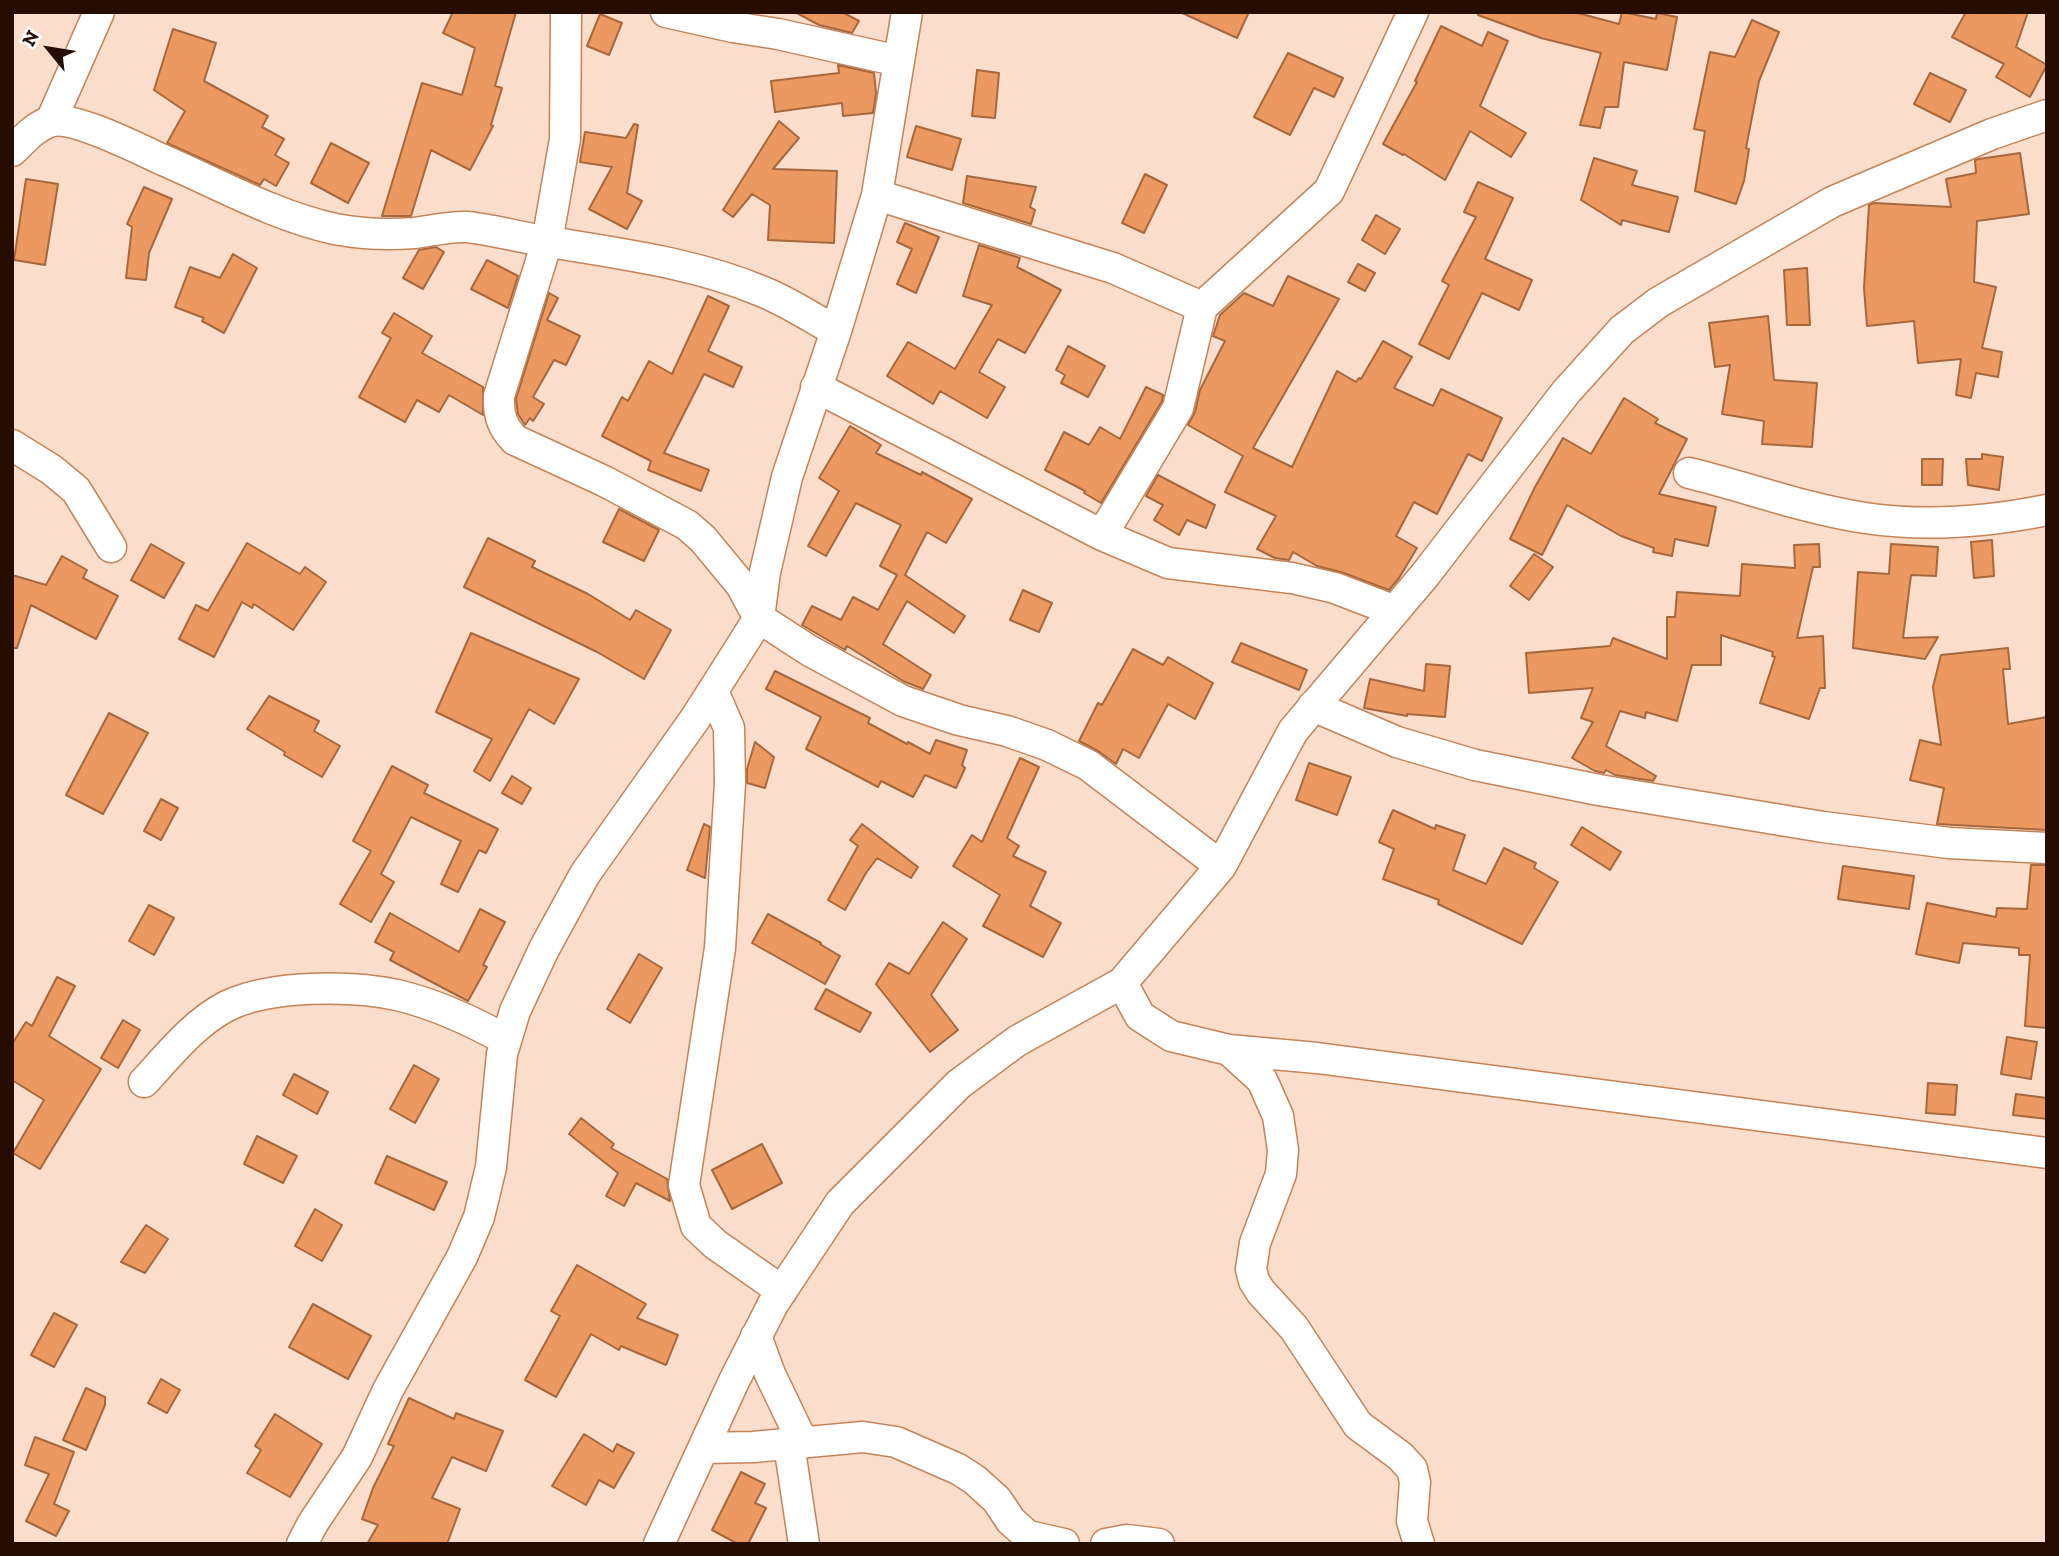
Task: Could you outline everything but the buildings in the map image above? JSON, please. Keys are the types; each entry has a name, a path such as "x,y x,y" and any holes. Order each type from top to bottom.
{"street":[{"path":"51,121 99,12"},
{"path":"566,12 565,139 547,242 502,381 498,411 506,431 515,440 614,486 687,525 703,539 735,578 759,618 810,652 903,701 959,720 1027,738 1088,765 1221,866"},
{"path":"666,12 899,61"},
{"path":"302,1544 357,1457 388,1390 462,1258 479,1217 491,1167 502,1054 515,1011 544,949 585,874 713,691 759,618 765,572 787,477 836,331 877,195 907,12"},
{"path":"1102,535 1178,408 1202,307 1329,191 1413,12"},
{"path":"659,1544 756,1336 840,1203 959,1084 1017,1041 1122,983 1221,866 1293,731 1425,575 1566,392 1622,330 1659,302 1832,202 1992,134 2047,115"},
{"path":"12,151 35,128 51,121 69,121 280,211 336,229 396,234 462,227 496,230 547,242 612,252 730,279 765,292 836,331"},
{"path":"877,195 1113,268 1202,307"},
{"path":"816,387 1102,535 1168,563 1292,578 1335,588 1395,611"},
{"path":"12,445 52,470 76,490 111,547"},
{"path":"1689,472 1790,502 1875,519 1922,524 2023,515 2047,510"},
{"path":"713,691 729,728 730,783 720,948 684,1185 696,1226 715,1244 782,1291"},
{"path":"1313,706 1397,742 1475,765 1586,788 1823,827 1949,843 2047,848"},
{"path":"1122,983 1140,1016 1171,1036 1229,1050 1317,1058 2047,1153"},
{"path":"144,1082 187,1036 226,1007 259,995 292,990 352,990 396,995 472,1021 506,1040"},
{"path":"1229,1050 1262,1080 1278,1116 1283,1150 1281,1174 1255,1243 1251,1269 1254,1281 1294,1328 1358,1425 1400,1456 1412,1469 1415,1482 1412,1521 1419,1544"},
{"path":"756,1336 796,1443 804,1544"},
{"path":"704,1448 863,1437 897,1442 958,1469 975,1480 997,1500 1011,1521 1028,1536 1064,1544"},
{"path":"1106,1544 1126,1540 1159,1544"}]}
